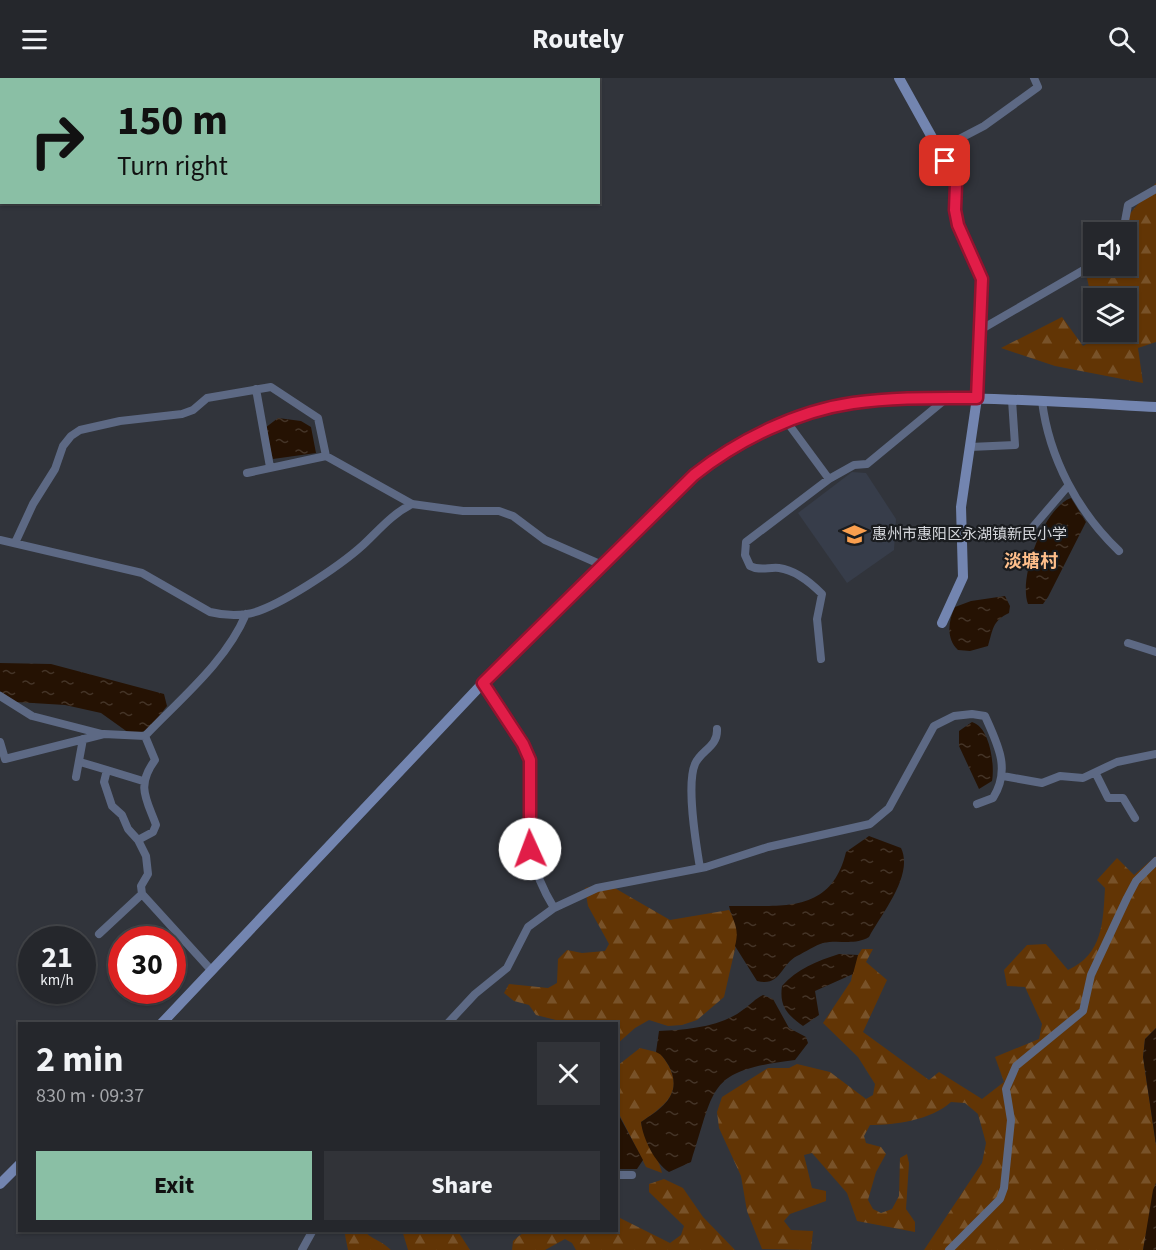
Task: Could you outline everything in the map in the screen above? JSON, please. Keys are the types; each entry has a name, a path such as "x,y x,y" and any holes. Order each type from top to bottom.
{"main road":[{"path":"899,78 956,181 956,217 981,273 977,398 961,507 963,577 942,623"},
{"path":"163,1022 483,683 700,470 731,449 818,410 853,402 977,398 1156,407"},
{"path":"0,1184 18,1166"}],"street":[{"path":"939,150 984,126 1038,87 1034,78"},
{"path":"1125,222 1128,206 1156,189"},
{"path":"980,330 1083,270"},
{"path":"15,543 33,504 56,469 63,446 80,430 120,421 182,414 193,410 207,398 271,387 318,418 326,456"},
{"path":"256,389 270,467"},
{"path":"822,659 817,619 822,594 792,572 779,568 755,569 750,566 745,555 746,542 752,535 828,478 854,465 867,464 947,398"},
{"path":"970,447 1015,445 1012,400"},
{"path":"1042,401 1050,439 1068,486 1098,531 1119,551"},
{"path":"787,422 828,478"},
{"path":"247,473 326,456 412,504 463,511 499,511 513,516 545,540 602,565"},
{"path":"1016,534 1032,528 1068,486"},
{"path":"0,540 142,573 210,612 222,615 246,614 292,595 361,547 398,511 412,504"},
{"path":"0,696 32,716 104,734 145,736 215,662 238,634 246,614"},
{"path":"1128,643 1156,652"},
{"path":"483,683 523,744 530,760 529,836 532,862 539,883 554,908"},
{"path":"449,1022 475,994 507,968 528,927 554,908 597,888 700,868 786,842 870,824 889,808 934,726 954,716 972,714 985,717 994,738 1003,776 993,798 976,804"},
{"path":"700,868 695,834 693,776 695,764 711,748 717,735 717,729"},
{"path":"0,742 5,759 104,734"},
{"path":"138,840 153,832 156,825 143,781 155,760 145,736"},
{"path":"76,777 83,739"},
{"path":"1003,776 1042,783 1060,776 1083,778 1096,774 1117,762 1156,754"},
{"path":"80,762 143,781"},
{"path":"107,770 104,782 112,806 122,815 128,829 138,840 148,866 148,874 141,886 142,894 212,971"},
{"path":"1096,774 1108,798 1123,798 1135,818"},
{"path":"949,1250 994,1205 1004,1188 1011,1120 1006,1089 1016,1066 1083,1011 1091,975 1127,898 1136,881 1156,861"},
{"path":"99,934 142,894"},
{"path":"618,1174 632,1175"},
{"path":"302,1250 312,1232"}],"shaded area":[{"name":"惠州市惠阳区永湖镇新民小学","path":"852,472 866,473 896,519 894,550 847,583 798,513"}],"green space":[{"path":"1156,183 1156,342 1138,348 1143,383 1055,366 1001,348 1062,317 1083,346 1090,342 1137,342 1137,288 1089,288 1086,276 1137,276 1137,222 1128,222 1127,217"},
{"path":"1156,856 1156,1028 1145,1039 1143,1057 1156,1145 1156,1183 1143,1250 924,1250 982,1163 986,1143 978,1114 965,1103 951,1102 934,1113 913,1120 870,1125 864,1136 866,1143 881,1147 886,1154 876,1172 868,1200 873,1209 881,1213 892,1209 899,1196 900,1158 907,1154 909,1163 906,1209 915,1222 915,1232 857,1221 847,1193 812,1153 804,1155 812,1188 826,1191 826,1201 790,1214 784,1221 791,1230 813,1231 811,1250 762,1249 747,1211 741,1176 719,1128 717,1112 722,1097 768,1068 789,1068 797,1064 830,1072 866,1099 873,1095 875,1084 858,1057 823,1023 851,981 855,960 862,949 873,949 866,962 887,980 863,1032 929,1080 939,1072 982,1099 1004,1082 995,1057 1039,1039 1042,1024 1025,987 1007,986 1004,970 1027,945 1046,944 1068,970 1080,963 1095,946 1102,925 1105,888 1097,880 1117,858 1134,875"},
{"path":"606,883 670,920 729,910 736,921 738,936 724,997 697,1020 682,1025 668,1026 649,1020 635,1028 618,1043 618,1022 564,1022 536,1015 529,1005 514,1001 504,993 509,984 548,988 557,983 558,959 567,950 582,953 605,951 609,944 588,906 585,888"},
{"path":"640,1048 660,1053 673,1075 672,1093 660,1108 641,1122 662,1173 646,1167 618,1112 618,1065"},
{"path":"664,1179 683,1188 703,1217 735,1250 576,1250 572,1243 565,1239 545,1250 512,1250 513,1241 525,1232 543,1234 546,1232 618,1232 618,1219 620,1218 670,1243 681,1235 684,1226 649,1192 649,1184"},
{"path":"344,1232 365,1232 391,1250 348,1250"},
{"path":"403,1232 458,1232 470,1250 408,1250"}],"water":[{"path":"278,418 301,421 311,427 316,453 273,459 265,428"},
{"path":"1071,498 1086,522 1048,597 1043,604 1028,604 1027,578 1036,545 1051,515 1061,504"},
{"path":"1005,596 1010,606 1009,613 996,623 988,646 970,651 958,650 951,641 949,630 955,607 971,601"},
{"path":"0,663 51,664 164,694 167,706 149,729 139,733 129,733 101,713 65,705 16,702 0,691"},
{"path":"972,722 978,725 987,739 993,766 992,781 979,789 959,746 959,731"},
{"path":"869,836 901,848 904,859 900,882 895,894 869,937 852,942 820,944 791,960 771,981 757,981 735,946 736,929 729,906 785,905 816,897 829,887 839,872 846,852"},
{"path":"839,954 858,955 853,974 815,991 819,1015 803,1026 783,1005 782,986 808,966"},
{"path":"763,995 773,999 789,1028 806,1037 808,1043 795,1060 745,1070 730,1077 719,1086 705,1115 691,1162 669,1172 650,1150 641,1122 663,1106 674,1085 669,1066 656,1052 659,1031 715,1024 735,1015"},
{"path":"1156,1028 1156,1145 1143,1057 1145,1039"},
{"path":"618,1114 643,1160 637,1169 618,1169"},
{"path":"1156,1183 1156,1250 1143,1250 1153,1190"}],"place":[{"name":"惠州市惠阳区永湖镇新民小学","path":"854,534"}],"district":[{"name":"淡塘村","path":"1031,561"}],"route":[{"path":"530,849 530,760 523,744 483,683 694,475 722,454 770,429 818,410 839,405 893,399 977,398 982,279 976,261 958,225 955,210 956,181 945,161"}]}
